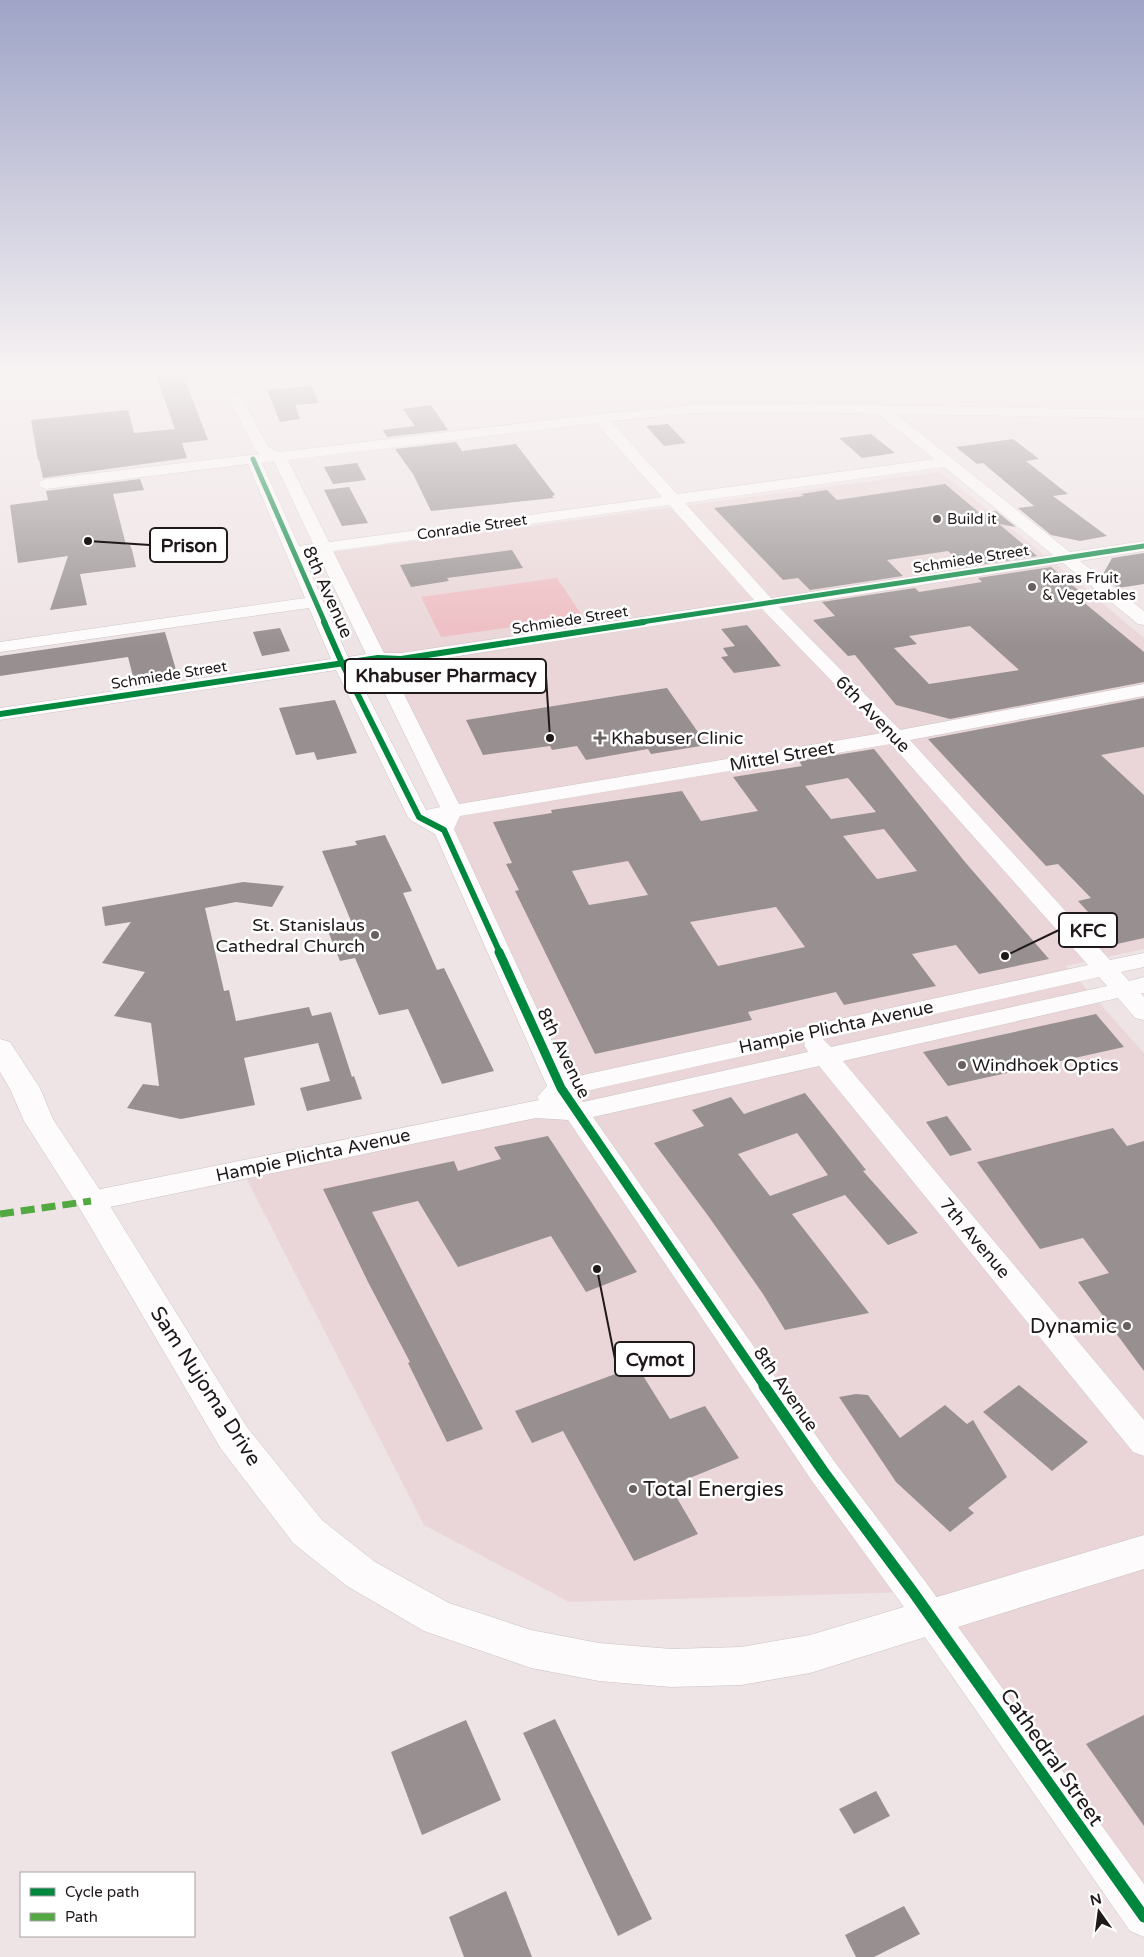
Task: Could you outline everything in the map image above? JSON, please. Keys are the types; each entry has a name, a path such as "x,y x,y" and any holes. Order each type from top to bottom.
{"main road":[{"name":"Sam Nujoma Drive","path":"0,1049 24,1088 38,1121 91,1201 234,1438 308,1532 362,1574 438,1618 531,1649 599,1662 671,1668 741,1666 810,1654 1144,1552"},
{"name":"Sam Nujoma Drive","path":"0,1080 20,1105 38,1121"}],"street":[{"path":"46,484 192,463"},
{"name":"8th Avenue","path":"261,463 293,552 315,602 345,668 419,817 448,821"},
{"name":"8th Avenue","path":"283,463 380,663 568,1100 824,1470 931,1618"},
{"name":"6th Avenue","path":"640,463 767,604 896,737 1104,969 1134,987 1144,1012"},
{"name":"Conradie Street","path":"293,552 938,463"},
{"path":"949,463 1144,620"},
{"name":"Schmiede Street","path":"0,714 380,663 1144,546"},
{"path":"0,647 315,602"},
{"name":"Schmiede Street","path":"0,726 345,668"},
{"name":"Mittel Street","path":"448,821 1144,690"},
{"name":"Hampie Plichta Avenue","path":"91,1201 536,1109 807,1034 1144,960"},
{"name":"Hampie Plichta Avenue","path":"568,1100 824,1055 1134,987"},
{"name":"7th Avenue","path":"807,1034 1144,1443"},
{"name":"Cathedral Street","path":"931,1618 1144,1917"}],"shaded area":[{"path":"940,472 1061,568 1144,638 1144,949 1066,966 1144,1053 1144,1917 913,1592 569,1602 424,1525 242,1170 536,1109 575,1112 444,830 452,811 383,668 400,660 378,658 326,553"},
{"path":"557,578 583,617 441,637 421,597"}],"building":[{"path":"40,463 149,463 43,478"},
{"path":"357,463 366,480 333,484 324,467"},
{"path":"405,463 531,463 555,495 552,496 554,498 431,511 413,474"},
{"path":"983,463 1029,463 1068,494 1053,496 1107,536 1080,541 1051,535 1018,508 1034,506"},
{"path":"140,479 144,490 113,494 126,545 130,545 136,567 80,574 87,605 50,610 68,556 18,563 10,505 48,500 46,491"},
{"path":"945,484 981,514 996,511 1016,527 999,524 1037,556 965,567 948,551 887,560 903,576 810,590 798,578 783,580 714,508 804,496 801,494 827,490 837,500"},
{"path":"349,487 368,523 342,526 324,490"},
{"path":"512,550 523,568 447,578 449,581 411,587 400,565"},
{"path":"1144,553 1144,584 1118,588 1102,576 1112,558"},
{"path":"1051,567 1084,595 1076,596 1144,652 1144,682 950,719 896,705 855,655 848,656 813,620 835,616 822,602 915,588 919,592 982,582 978,578","holes":["970,626 1019,670 929,684 894,648 917,644 909,636"]},
{"path":"747,625 781,666 734,673 721,657 728,656 723,648 735,646 721,629"},
{"path":"280,628 290,651 262,656 253,632"},
{"path":"165,632 178,677 135,684 128,657 0,676 0,656"},
{"path":"667,688 707,745 651,754 648,749 586,760 577,746 552,750 550,746 483,755 466,720"},
{"path":"1144,698 1144,747 1101,755 1144,795 1144,938 1117,944 1078,901 1091,898 1058,864 1046,866 928,739"},
{"path":"335,700 357,753 317,760 314,752 296,755 279,708"},
{"path":"874,749 965,862 1049,959 979,974 956,945 912,954 936,986 844,1005 836,992 748,1012 752,1020 595,1054 515,891 519,890 506,864 512,863 493,822 552,813 551,810 682,791 701,821 758,811 733,777 802,766 799,761","holes":["848,778 876,812 831,819 805,786","884,829 917,871 877,879 843,836","628,861 648,895 589,905 572,871","776,907 805,947 718,966 690,922"]},
{"path":"385,835 412,891 403,893 437,970 444,968 494,1071 442,1084 408,1009 379,1015 355,958 340,961 326,926 351,921 322,851 357,845 355,841"},
{"path":"243,882 284,886 272,907 236,902 205,908 224,991 229,990 236,1021 309,1007 312,1016 331,1012 352,1077 354,1076 362,1099 307,1111 300,1088 330,1081 318,1043 244,1058 255,1105 181,1119 127,1108 143,1084 159,1086 151,1023 114,1016 145,972 102,963 131,922 105,926 102,907"},
{"path":"1096,1014 1124,1047 948,1086 923,1052"},
{"path":"805,1093 866,1170 863,1171 918,1233 888,1245 845,1195 792,1214 869,1313 785,1330 763,1294 654,1143 704,1126 692,1110 731,1097 744,1114","holes":["797,1133 828,1175 770,1196 738,1154"]},
{"path":"947,1116 972,1150 950,1156 926,1122"},
{"path":"1113,1128 1127,1146 1144,1141 1144,1371 1078,1282 1109,1273 1083,1238 1040,1249 977,1162"},
{"path":"548,1136 637,1272 586,1292 551,1236 458,1267 418,1201 372,1212 483,1429 447,1442 408,1363 410,1362 368,1282 323,1189 454,1161 458,1171 501,1159 494,1147"},
{"name":"Total Energies","path":"637,1366 670,1419 705,1406 739,1458 670,1486 698,1534 634,1561 563,1431 532,1443 515,1411"},
{"path":"1019,1385 1088,1442 1052,1471 983,1412"},
{"path":"856,1394 868,1395 900,1438 945,1405 967,1424 973,1420 1007,1477 968,1508 974,1513 950,1532 896,1482 839,1397"},
{"path":"1144,1715 1144,1826 1086,1744"},
{"path":"555,1719 652,1919 618,1936 523,1733"},
{"path":"466,1720 501,1800 422,1835 391,1752"},
{"path":"876,1791 890,1816 854,1834 839,1809"},
{"path":"506,1891 532,1957 464,1957 449,1917"},
{"path":"904,1906 920,1934 874,1957 856,1957 845,1935"}],"marked path":[{"path":"0,1214 91,1201"}],"cycle path":[{"path":"255,463 342,663 419,817 444,830 561,1088 823,1471 913,1592 1144,1917"},
{"path":"0,714 378,658 401,659 1144,546"}],"place":[{"name":"Build it","path":"937,519"},
{"name":"Prison","path":"88,541"},
{"name":"Karas Fruit & Vegetables","path":"1032,587"},
{"name":"Khabuser Pharmacy","path":"550,738"},
{"name":"Khabuser Clinic","path":"600,738"},
{"name":"St. Stanislaus Cathedral Church","path":"375,935"},
{"name":"KFC","path":"1005,956"},
{"name":"Windhoek Optics","path":"962,1065"},
{"name":"Cymot","path":"597,1269"},
{"name":"Dynamic","path":"1127,1326"},
{"name":"Total Energies","path":"633,1489"}]}
